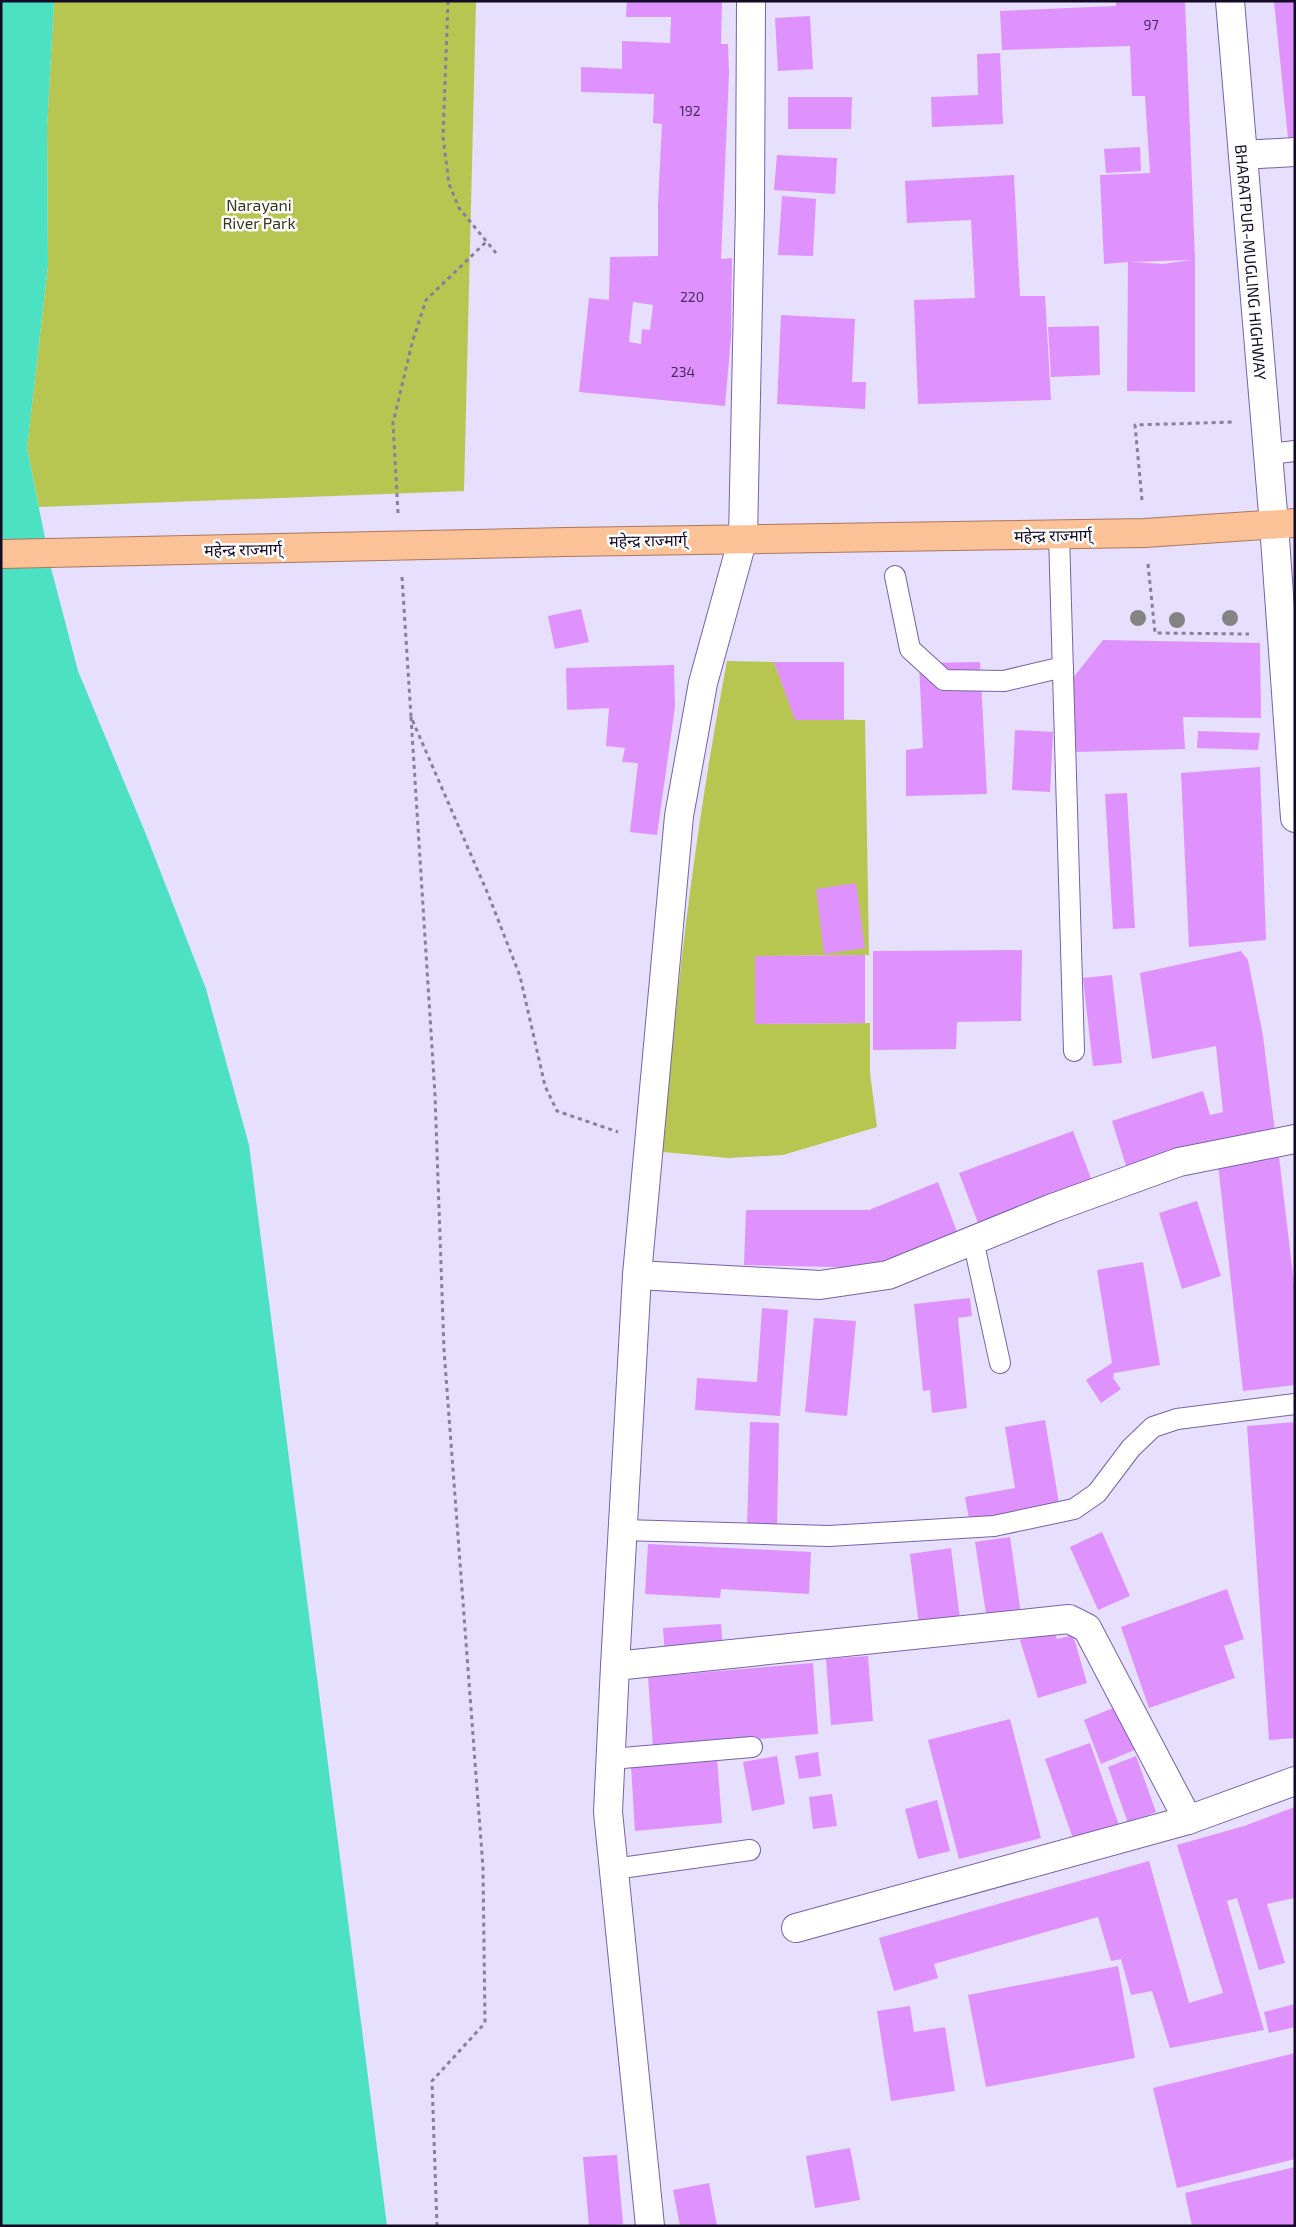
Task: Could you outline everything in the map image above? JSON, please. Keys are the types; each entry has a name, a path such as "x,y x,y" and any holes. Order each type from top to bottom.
{"highway":[{"name":"महेन्द्र राज्मार्ग्","path":"1,554 743,538 1145,534 1284,524"}],"street":[{"path":"650,2226 608,1812 637,1275 679,816 704,683 743,538 751,1"},
{"name":"BHARATPUR-MUGLING HIGHWAY","path":"1230,1 1243,155 1282,452 1295,818"},
{"path":"1243,155 1295,152"},
{"path":"637,1275 820,1284 888,1275 1050,1209 1180,1162 1295,1139"},
{"path":"615,1666 1069,1619 1086,1628 1188,1820"},
{"path":"796,1928 1188,1820 1295,1781"}],"lane":[{"path":"1059,535 1074,1051"},
{"path":"895,576 910,649 944,680 1004,681 1063,667"},
{"path":"973,1240 1000,1363"},
{"path":"622,1530 829,1536 994,1526 1074,1508 1097,1493 1131,1448 1153,1427 1176,1419 1295,1404"},
{"path":"611,1758 752,1746"},
{"path":"614,1868 750,1850"}],"path":[{"path":"448,1 443,137 449,184 459,208 496,253"},
{"path":"399,521 393,423 412,343 426,300 487,241"},
{"path":"402,570 435,1095 444,1350 483,1868 485,2023 432,2081 437,2226"},
{"path":"410,717 488,894 520,976 545,1086 557,1111 601,1128 649,1142"}],"green space":[{"name":"Narayani River Park","path":"54,1 476,1 464,491 39,507 27,448 48,266 47,128"},
{"path":"727,661 774,662 795,719 865,720 869,955 755,956 756,1024 870,1023 870,1073 877,1127 783,1155 728,1158 663,1152 688,906 706,783"}],"shaded area":[{"path":"1,1 54,1 47,128 48,265 27,448 51,568 78,671 145,832 206,989 249,1145 387,2226 1,2226"}],"building":[{"path":"627,1 722,1 721,44 728,44 729,73 721,259 732,258 731,337 725,406 579,392 589,298 609,300 610,257 658,256 658,204 662,124 653,123 654,94 581,92 581,67 622,69 622,41 670,43 671,17 626,17","holes":["633,302 653,305 650,330 642,329 641,344 629,342"]},
{"path":"1116,1 1185,1 1195,260 1195,392 1127,391 1128,262 1104,264 1100,175 1150,173 1145,96 1132,96 1130,46 1002,50 1000,11 1116,6","holes":["1191,260 1163,264 1132,262"]},
{"path":"1274,1 1295,1 1295,138 1288,138"},
{"path":"810,16 813,69 778,71 775,18"},
{"path":"1000,53 1003,124 932,127 931,97 978,95 977,54"},
{"path":"788,97 852,97 851,129 788,129"},
{"path":"1140,147 1141,171 1106,173 1104,149"},
{"path":"777,155 837,158 835,194 774,190"},
{"path":"1014,175 1020,296 1045,296 1051,400 918,404 914,300 975,298 971,220 907,223 905,181"},
{"path":"782,196 816,199 813,256 778,255"},
{"path":"781,315 855,319 852,382 866,382 865,409 777,404"},
{"path":"1099,326 1100,375 1051,377 1048,327"},
{"path":"581,609 589,642 555,649 548,616"},
{"path":"1103,640 1260,643 1261,718 1183,717 1185,749 1075,752 1073,678"},
{"path":"774,662 844,662 844,720 795,720"},
{"path":"980,662 987,794 906,796 906,750 923,748 919,663"},
{"path":"674,665 675,707 657,835 630,832 638,763 622,762 625,748 606,746 609,708 567,710 566,668"},
{"path":"1015,730 1053,732 1050,792 1012,790"},
{"path":"1198,731 1260,733 1258,750 1197,748"},
{"path":"1260,767 1266,940 1189,947 1181,773"},
{"path":"1127,793 1135,928 1113,929 1105,794"},
{"path":"856,883 865,948 824,954 816,889"},
{"path":"1022,950 1021,1021 957,1022 956,1049 873,1050 873,951"},
{"path":"1241,951 1248,960 1263,1036 1275,1132 1128,1172 1112,1121 1203,1091 1210,1115 1223,1112 1216,1046 1152,1059 1140,973"},
{"path":"865,955 865,1023 755,1024 755,956"},
{"path":"1112,975 1122,1063 1093,1066 1083,978"},
{"path":"1073,1131 1094,1186 980,1228 959,1173"},
{"path":"1279,1157 1295,1292 1295,1385 1243,1391 1218,1164"},
{"path":"938,1182 959,1237 882,1268 744,1265 746,1210 869,1210"},
{"path":"1197,1201 1221,1276 1182,1289 1159,1213"},
{"path":"1143,1262 1160,1365 1114,1373 1113,1378 1121,1389 1101,1403 1086,1380 1112,1363 1097,1270"},
{"path":"970,1298 972,1316 958,1318 967,1408 932,1413 930,1390 923,1391 914,1304"},
{"path":"762,1308 788,1310 780,1416 695,1410 697,1378 757,1382"},
{"path":"814,1318 856,1321 847,1416 805,1412"},
{"path":"1045,1420 1060,1509 970,1524 965,1497 1015,1488 1005,1427"},
{"path":"750,1422 779,1423 777,1530 747,1530"},
{"path":"1295,1422 1295,1738 1269,1740 1247,1426"},
{"path":"1102,1532 1130,1596 1098,1610 1070,1547"},
{"path":"1010,1537 1021,1614 987,1620 975,1542"},
{"path":"648,1544 811,1552 809,1594 721,1589 720,1598 645,1594"},
{"path":"951,1548 961,1627 920,1633 910,1554"},
{"path":"1227,1589 1244,1639 1224,1646 1235,1678 1149,1708 1121,1627"},
{"path":"721,1624 723,1652 665,1656 663,1628"},
{"path":"1054,1630 1057,1639 1073,1635 1087,1683 1038,1698 1020,1640"},
{"path":"868,1656 873,1721 831,1725 826,1659"},
{"path":"813,1663 818,1734 653,1748 648,1677"},
{"path":"1120,1705 1137,1749 1101,1764 1084,1720"},
{"path":"1010,1719 1041,1838 959,1859 928,1740"},
{"path":"1090,1743 1120,1828 1075,1844 1045,1759"},
{"path":"818,1752 821,1776 799,1779 795,1756"},
{"path":"777,1756 785,1804 752,1811 743,1762"},
{"path":"1136,1756 1156,1812 1128,1823 1108,1767"},
{"path":"717,1758 722,1823 635,1831 631,1766"},
{"path":"832,1794 837,1826 813,1829 809,1797"},
{"path":"937,1800 950,1851 918,1859 905,1809"},
{"path":"1295,1807 1295,1898 1267,1904 1285,1963 1259,1970 1237,1898 1227,1901 1264,2030 1170,2048 1152,1991 1131,1995 1121,1959 1111,1961 1098,1917 934,1964 938,1978 894,1991 879,1938 1149,1861 1189,2003 1223,1993 1177,1845 1244,1826"},
{"path":"1118,1966 1135,2058 986,2087 968,1995"},
{"path":"1295,2004 1295,2027 1269,2033 1264,2012"},
{"path":"910,2006 914,2032 945,2027 955,2091 891,2101 877,2011"},
{"path":"1295,2053 1295,2159 1177,2188 1153,2088"},
{"path":"850,2148 860,2200 815,2208 806,2156"},
{"path":"617,2155 623,2224 589,2226 583,2157"},
{"path":"1295,2167 1295,2226 1192,2226 1185,2193"},
{"path":"709,2183 717,2226 680,2226 673,2190"}]}
